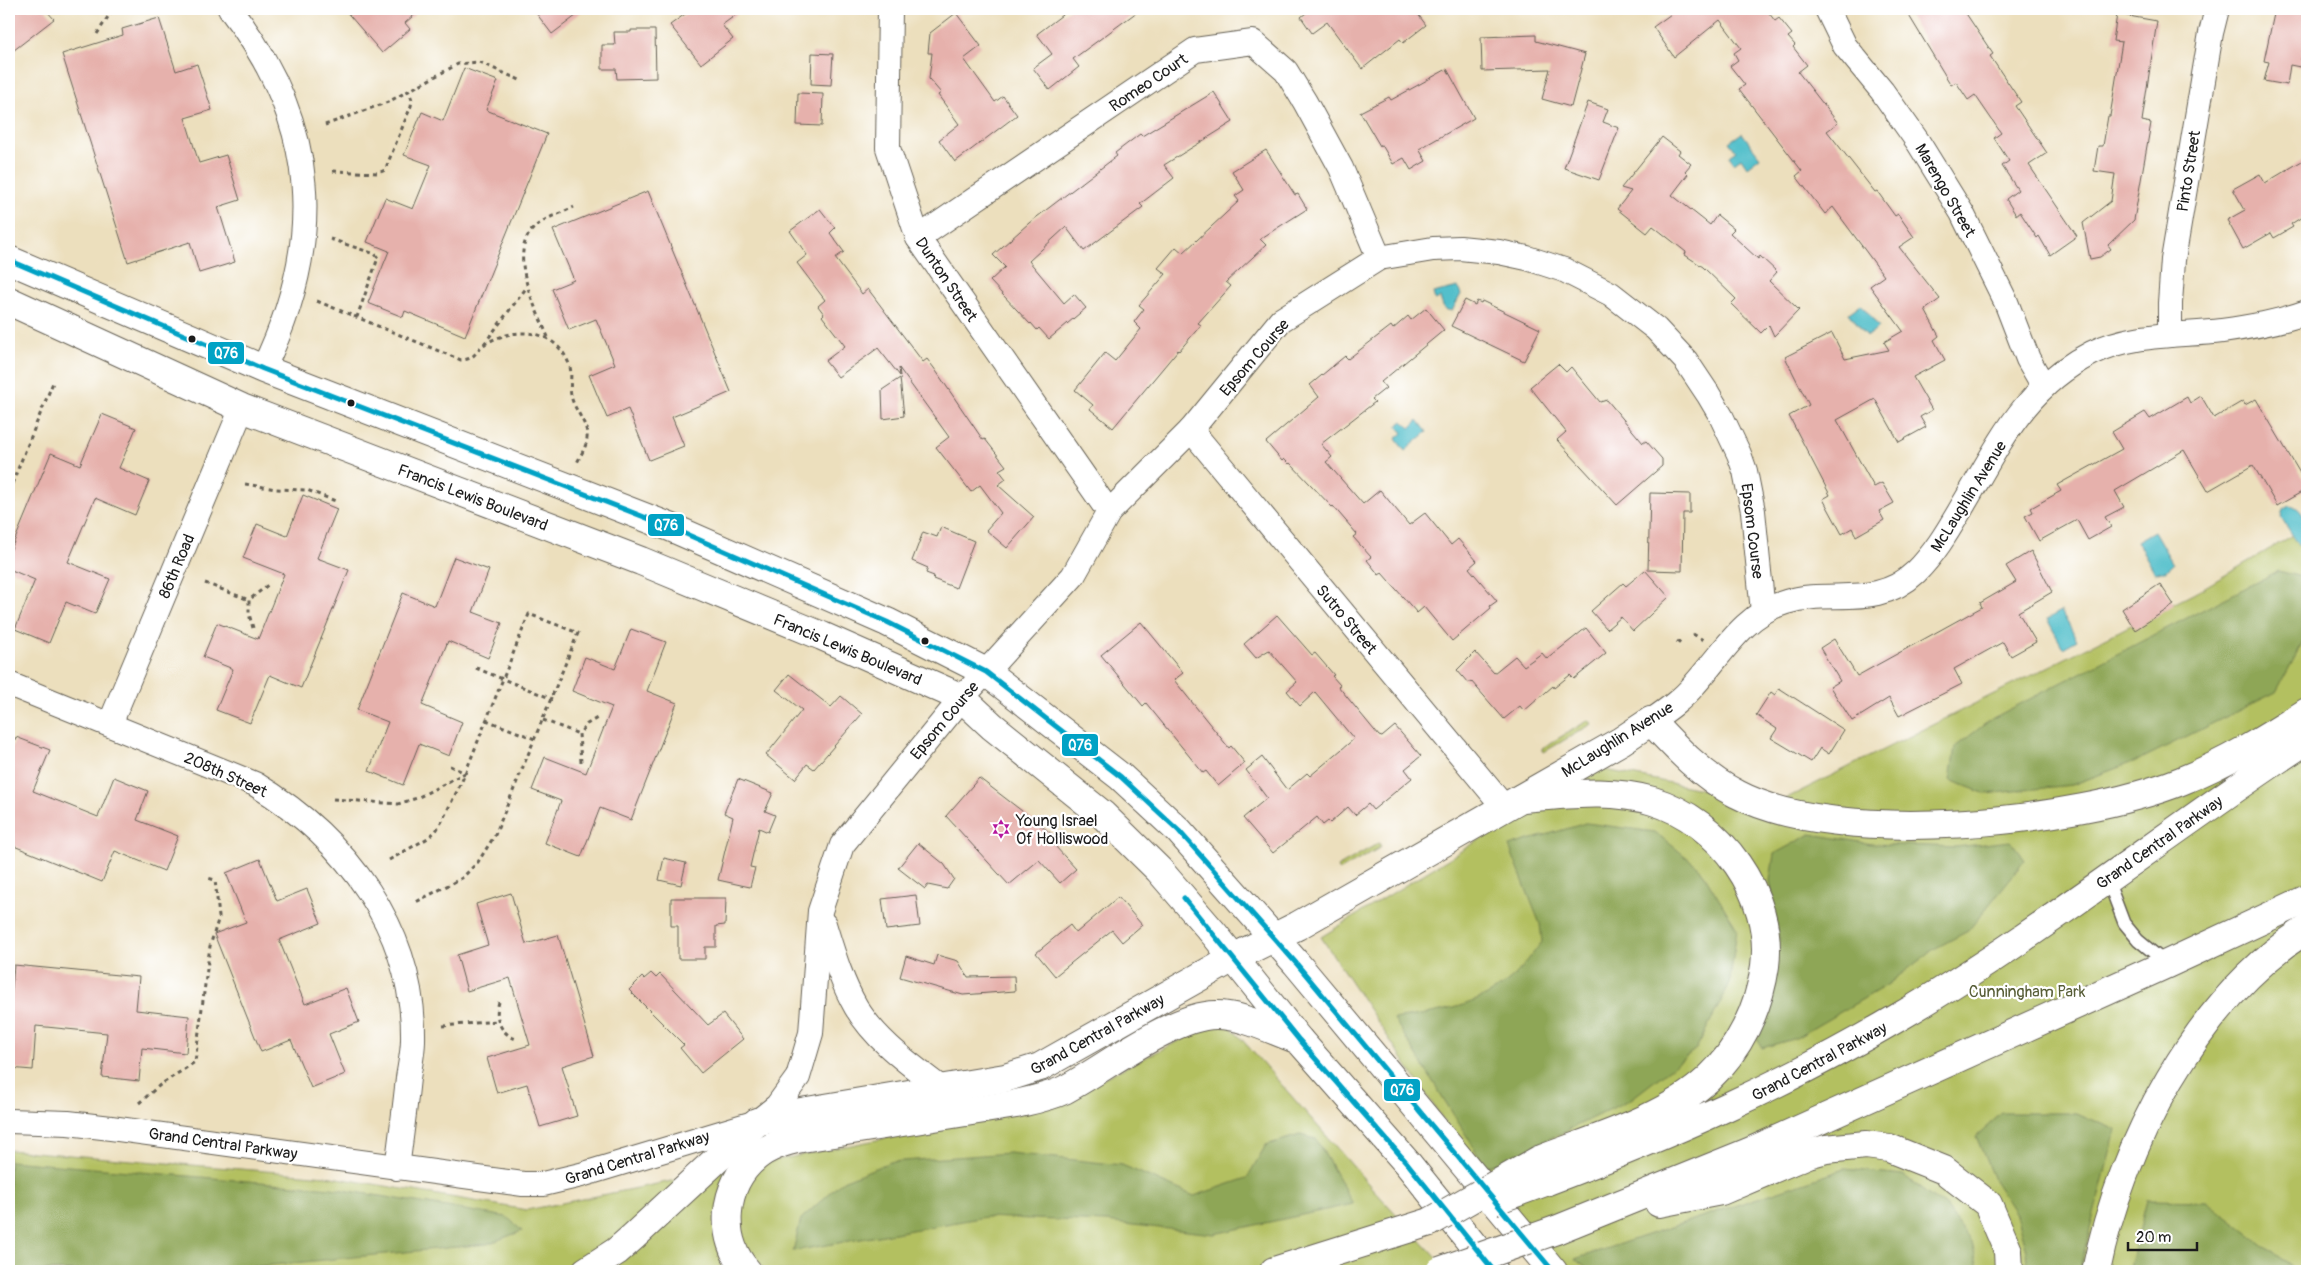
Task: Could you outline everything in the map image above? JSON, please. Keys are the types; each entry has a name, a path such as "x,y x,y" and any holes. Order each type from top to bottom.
{"main road":[{"path":"9,260 263,369 670,527 888,622 986,672 1121,777 1178,831 1273,937 1553,1271"},
{"name":"Francis Lewis Boulevard","path":"9,301 242,408 641,561 822,636 962,698 992,726 1071,787 1128,839 1179,892 1299,1040 1408,1164 1494,1271"},
{"path":"1651,721 1678,751 1717,782 1737,795 1761,805 1790,813 1849,822 1924,824 1991,821 2063,811 2106,804 2152,791 2211,768 2268,737 2307,712"},
{"name":"McLaughlin Avenue","path":"1233,958 1621,741 1651,721"},
{"name":"Grand Central Parkway","path":"1274,1271 1395,1235 1430,1222 1542,1171 1681,1130 1757,1095 1830,1057 1901,1016 1971,971 2307,740"},
{"path":"1513,802 1619,793 1654,801 1700,824 1726,849 1746,879 1759,911 1765,947 1761,984 1750,1019 1734,1050 1709,1078 1684,1098 1542,1171"},
{"path":"2167,964 2307,879"},
{"path":"1440,1271 1594,1216 1749,1152 2307,899"},
{"path":"2096,1271 2108,1224 2133,1153 2181,1060 2218,1008 2238,987 2274,953 2307,929"},
{"name":"Grand Central Parkway","path":"757,1122 794,1113 1005,1078 1040,1067 1233,958"},
{"path":"748,1271 736,1258 728,1235 730,1199 740,1175 748,1164 757,1156 780,1144 802,1138 1016,1104 1048,1096 1079,1081 1177,1024 1201,1017 1215,1015 1236,1018 1299,1040"},
{"path":"586,1271 617,1251 757,1122"},
{"path":"1594,1216 1721,1190 1808,1154 1826,1149 1866,1145 1889,1148 1944,1170 1988,1204 2008,1251 2009,1271"}],"street":[{"path":"230,9 253,38 282,91 299,150 304,188 304,243 295,289 263,369"},
{"name":"Dunton Street","path":"890,9 888,148 918,238 1109,512"},
{"name":"Marengo Street","path":"1827,9 1845,46 1882,92 1918,142 1962,213 2006,302 2028,359 2043,385"},
{"name":"Pinto Street","path":"2170,335 2173,260 2211,33 2217,9"},
{"name":"Romeo Court","path":"918,238 1195,50 1253,42 1286,71 1305,102 1341,168 1379,258"},
{"name":"Epsom Course","path":"757,1122 786,1095 798,1076 811,1033 820,912 842,846 962,698 1073,576 1109,512 1191,430 1281,320 1379,258 1433,249 1460,248 1499,252 1527,258 1564,270 1611,294 1656,329 1686,361 1708,394 1722,416 1739,454 1745,471 1753,511 1763,612"},
{"name":"McLaughlin Avenue","path":"1651,721 1683,696 1732,638 1763,612 1787,601 1806,598 1871,595 1889,590 1907,579 1933,553 1942,540 2013,422 2043,385 2079,360 2107,347 2134,340 2242,328 2307,312"},
{"name":"86th Road","path":"110,724 242,408"},
{"name":"Sutro Street","path":"1191,430 1513,802"},
{"name":"208th Street","path":"9,684 255,784 282,801 320,831 341,853 362,881 388,925 399,952 410,989 413,1040 397,1168"},
{"path":"820,912 839,970 857,1008 882,1040 942,1089"},
{"name":"Grand Central Parkway","path":"9,1121 68,1123 111,1128 507,1183 543,1184 581,1176 757,1122"}],"lane":[{"path":"2107,878 2124,923 2138,940 2167,964"}],"path":[{"path":"97,34 113,9"},
{"path":"325,125 365,112 409,91 458,64 479,62 522,81"},
{"path":"332,171 378,173 385,170 411,106 412,100 409,91"},
{"path":"548,338 528,286 522,257 529,234 535,226 574,207"},
{"path":"330,239 377,256 378,261 357,317"},
{"path":"317,301 461,360 476,356 528,286"},
{"path":"483,345 512,333 531,332 548,338 563,352 570,366 571,396 586,432 587,439 576,463"},
{"path":"9,491 54,380"},
{"path":"245,484 276,489 307,490 338,502"},
{"path":"205,583 249,600"},
{"path":"249,600 269,584"},
{"path":"249,600 249,614 253,628"},
{"path":"389,860 428,838 436,831 465,773 529,614 578,633 495,835 478,862 462,878 414,903"},
{"path":"1677,641 1683,646"},
{"path":"476,668 552,699"},
{"path":"582,762 579,734 587,724 599,716"},
{"path":"486,720 535,740"},
{"path":"543,720 579,734"},
{"path":"448,765 465,773"},
{"path":"333,799 398,804 417,798 465,773"},
{"path":"139,1102 160,1085 195,1062 210,946 218,917 215,880 208,878"},
{"path":"499,1002 497,1021 510,1037 516,1039"},
{"path":"443,1026 497,1021"}],"green space":[{"name":"Cunningham Park","path":"2307,527 2307,1271 1563,1271 1474,1166 1321,937 1596,768 1775,804 2193,594"},
{"path":"2278,571 2307,578 2307,635 2276,692 2141,759 2072,785 1986,794 1950,780 1955,747 1993,718"},
{"path":"1589,720 1592,724 1544,752 1542,748"},
{"path":"1586,823 1655,832 1700,868 1737,929 1729,986 1696,1049 1631,1099 1502,1162 1486,1167 1394,1019 1443,1011 1474,1001 1503,986 1515,975 1542,942 1540,924 1509,846"},
{"path":"1811,834 1872,844 1956,847 2011,841 2025,860 1968,931 1934,949 1887,985 1796,1038 1762,1048 1754,1033 1779,939 1770,881 1774,854"},
{"path":"1379,843 1381,847 1339,871 1337,867"},
{"path":"1224,1019 1372,1188 1449,1271 9,1271 9,1150 326,1176 527,1210 1046,1106"},
{"path":"2002,1113 2077,1113 2116,1130 2079,1271 2028,1271 2026,1251 2016,1214 1994,1180 1976,1136"},
{"path":"1300,1135 1316,1139 1353,1204 1214,1234 1106,1222 985,1217 793,1251 801,1219 843,1181 890,1162 1009,1153 1122,1165 1194,1196 1247,1178 1266,1145"},
{"path":"9,1161 331,1188 507,1217 522,1231 487,1244 222,1270 9,1271"},
{"path":"1845,1169 1903,1175 1946,1207 1972,1243 1979,1271 1590,1271 1575,1259"},
{"path":"2147,1200 2206,1201 2297,1271 2129,1271"}],"water":[{"path":"1742,133 1760,157 1747,167 1741,158 1734,163 1729,156 1736,151 1729,142"},
{"path":"1458,287 1461,294 1452,311 1444,309 1440,298 1435,300 1433,293"},
{"path":"1861,304 1879,327 1867,336 1849,313"},
{"path":"1418,420 1427,432 1405,451 1396,439 1403,433 1397,426 1403,421 1410,428"},
{"path":"2290,505 2296,507 2304,517 2307,530 2307,550 2300,547 2281,517 2283,509"},
{"path":"2154,531 2173,564 2165,571 2155,573 2137,541"},
{"path":"2061,611 2077,640 2063,648 2047,619"}],"building":[{"path":"9,9 45,9 54,19 9,54"},
{"path":"344,9 421,9 405,23 410,29 382,53"},
{"path":"533,9 585,9 552,34"},
{"path":"692,9 744,9 722,25 733,39 701,64 670,25"},
{"path":"1070,9 1141,9 1073,59 1079,67 1050,90 1033,68 1052,54 1037,34"},
{"path":"1311,9 1414,9 1426,25 1403,43 1400,39 1362,69 1327,22 1312,33 1301,17"},
{"path":"1678,9 1766,9 1775,21 1779,18 1792,34 1788,37 1807,65 1798,72 1838,123 1827,131 1875,192 1877,191 1895,216 1898,214 1914,237 1899,247 1940,299 1925,310 1939,336 1934,340 1945,360 1913,377 1932,410 1920,417 1926,427 1899,442 1875,399 1837,420 1874,487 1882,483 1894,503 1879,511 1884,520 1856,536 1852,528 1842,534 1823,499 1830,495 1789,416 1809,405 1785,357 1832,333 1845,359 1889,350 1884,342 1903,331 1870,286 1884,276 1833,207 1825,214 1796,176 1802,171 1739,89 1745,85 1730,66 1738,60 1734,53 1741,48 1720,20 1674,57 1653,27"},
{"path":"1905,9 1963,9 1993,54 1990,56 2021,102 2015,106 2047,153 2029,165 2077,236 2050,255 2039,236 2037,238 2020,212 2016,215 2006,199 2018,190 2002,166 2009,161 1994,138 2001,133 1975,95 1968,100 1956,82 1951,85"},
{"path":"2275,9 2307,12 2307,41 2304,41 2300,67 2290,65 2287,85 2264,81 2269,62 2264,61"},
{"path":"956,13 981,46 964,59 995,102 1003,96 1017,115 955,162 939,140 959,124 938,95 941,93 929,79 932,53 928,53 930,33"},
{"path":"2117,14 2157,21 2142,121 2151,123 2134,220 2108,245 2111,249 2100,257 2090,259 2083,223 2111,201 2115,174 2094,171 2098,146 2103,146 2108,116 2110,116 2122,42 2113,41"},
{"path":"159,18 176,71 197,64 212,110 185,118 199,163 226,155 240,200 218,207 235,262 199,273 190,242 128,262 62,54 123,35 122,29"},
{"path":"631,30 655,30 656,78 617,79 616,69 602,69 602,45 615,45 614,32 631,32"},
{"path":"1536,35 1536,41 1585,54 1571,107 1542,99 1550,69 1482,71 1481,37"},
{"path":"812,53 833,54 831,85 811,84"},
{"path":"464,68 498,81 486,110 547,134 465,336 405,311 403,317 368,303 389,251 367,242 385,198 413,209 431,165 404,155 422,112 443,121"},
{"path":"1447,69 1474,118 1419,149 1426,161 1411,170 1404,158 1393,164 1360,112 1389,97 1391,100"},
{"path":"1214,92 1233,122 1164,165 1174,178 1140,204 1143,207 1084,251 1066,227 1029,261 1064,303 1074,294 1086,308 1049,339 1039,328 1037,330 1030,324 990,281 1005,267 993,255 1029,223 1117,156 1115,153 1140,134 1142,136"},
{"path":"798,93 823,94 822,126 797,125"},
{"path":"1588,102 1608,109 1603,122 1619,128 1599,180 1564,168"},
{"path":"1662,137 1680,151 1678,154 1691,164 1685,171 1688,174 1672,195 1710,225 1717,215 1734,229 1730,233 1758,259 1760,256 1777,272 1769,281 1799,310 1774,336 1769,325 1761,333 1731,304 1736,299 1703,267 1685,255 1686,252 1653,226 1647,233 1617,209 1631,191 1621,188"},
{"path":"1266,150 1295,195 1298,194 1307,209 1260,239 1266,245 1226,282 1231,286 1198,323 1201,325 1113,428 1090,409 1093,405 1075,390 1105,353 1115,361 1141,329 1134,322 1144,309 1139,305 1166,274 1158,268 1176,247 1183,253 1239,201 1235,196 1244,190 1232,171"},
{"path":"2307,158 2307,214 2291,224 2293,227 2274,238 2271,233 2243,249 2227,220 2245,210 2233,189 2260,174 2265,183"},
{"path":"648,191 731,392 672,417 684,446 649,460 628,409 607,418 589,375 615,364 596,319 569,330 552,289 574,280 553,230"},
{"path":"820,209 835,228 830,233 844,252 835,258 862,294 868,289 923,362 927,359 983,440 985,439 1006,466 999,470 1006,479 998,485 1034,517 1007,548 986,530 1001,513 980,485 971,492 936,447 949,437 899,368 900,376 878,348 838,377 825,361 845,346 822,316 824,314 818,306 825,300 797,263 807,255 790,231"},
{"path":"1465,300 1475,305 1477,301 1481,303 1482,301 1540,329 1524,361 1451,326"},
{"path":"1426,308 1444,330 1381,382 1386,388 1372,399 1375,402 1321,444 1332,457 1326,462 1363,504 1380,490 1409,525 1425,513 1451,545 1458,539 1477,561 1469,568 1497,601 1452,641 1424,607 1417,613 1382,573 1379,575 1367,560 1371,557 1353,537 1357,534 1333,506 1290,463 1284,459 1282,461 1266,442 1319,397 1310,385 1345,356 1348,359 1391,326 1393,329 1408,316 1411,320"},
{"path":"1558,364 1566,372 1571,367 1600,402 1607,400 1643,443 1646,441 1662,459 1662,466 1617,505 1557,440 1566,432 1530,387"},
{"path":"900,378 904,416 883,419 882,390"},
{"path":"2201,396 2214,418 2243,401 2245,405 2256,399 2307,485 2307,489 2277,506 2253,465 2208,491 2184,450 2115,491 2124,507 2105,517 2111,527 2088,540 2077,520 2039,541 2025,516 2033,512 2031,508 2061,491 2057,485 2122,449 2112,432 2145,412 2150,419 2187,397 2190,403"},
{"path":"102,414 136,428 119,468 149,481 135,515 95,498 68,562 110,579 95,614 66,602 49,643 15,629 35,580 9,569 9,554 51,453 80,465"},
{"path":"1650,493 1690,494 1690,513 1683,513 1682,571 1648,570"},
{"path":"303,495 337,509 317,558 349,570 301,688 270,675 250,723 216,710 233,669 203,657 217,623 258,639 284,574 243,558 257,524 287,536"},
{"path":"941,527 974,541 956,588 933,579 934,576 926,573 928,568 912,561 923,532 937,537"},
{"path":"2031,551 2052,592 2018,612 2036,642 2011,656 2003,642 1954,669 1962,684 1899,716 1889,698 1852,721 1830,687 1840,681 1820,648 1834,639 1857,676 1982,607 1980,603 2016,582 2006,566"},
{"path":"454,557 489,570 473,612 502,623 488,658 448,641 422,705 462,722 449,756 419,744 403,785 369,771 388,722 357,710 403,593 435,606"},
{"path":"1645,570 1669,597 1633,631 1621,617 1607,629 1591,611 1623,583 1626,586"},
{"path":"2160,584 2174,605 2135,630 2122,609"},
{"path":"1277,615 1312,655 1315,653 1334,675 1332,676 1340,685 1338,686 1379,736 1382,737 1395,726 1421,756 1405,769 1412,778 1373,810 1368,804 1355,815 1348,807 1330,823 1328,821 1323,825 1317,817 1273,853 1243,818 1267,798 1246,770 1262,757 1287,790 1307,773 1310,776 1354,739 1315,692 1300,706 1287,691 1297,682 1269,650 1256,658 1244,644"},
{"path":"1141,622 1183,673 1174,680 1229,748 1231,746 1245,763 1218,786 1206,771 1203,773 1146,703 1143,706 1101,655"},
{"path":"1586,628 1606,653 1574,679 1570,675 1554,688 1553,686 1524,711 1520,706 1504,719 1471,681 1468,683 1457,670 1475,652 1494,673 1515,656 1524,666 1542,653 1547,659"},
{"path":"631,629 666,642 647,691 677,703 631,820 600,808 581,857 545,843 561,801 532,790 545,757 586,773 612,707 572,691 585,657 615,669"},
{"path":"789,674 831,707 841,696 862,714 814,769 807,764 795,779 766,755 802,710 776,690"},
{"path":"1779,688 1844,730 1829,754 1820,748 1811,762 1771,738 1777,729 1756,715 1771,692 1775,695"},
{"path":"16,737 50,750 33,791 98,817 114,777 148,791 137,820 178,836 164,871 115,851 102,882 9,844 9,755"},
{"name":"Young Israel Of Holliswood","path":"979,778 1061,841 1055,846 1076,869 1060,883 1039,860 1009,885 946,816"},
{"path":"738,779 773,793 765,811 775,815 768,832 759,828 750,867 755,868 750,887 718,880 733,817 724,813"},
{"path":"918,843 944,864 954,879 947,889 928,885 925,889 898,868"},
{"path":"664,858 686,863 681,885 659,880"},
{"path":"260,859 277,901 307,889 321,923 279,940 305,1004 346,988 359,1022 329,1034 345,1074 311,1088 291,1040 261,1052 214,934 246,922 226,873"},
{"path":"511,893 526,944 558,935 594,1056 562,1066 577,1116 540,1127 527,1084 497,1093 487,1058 530,1045 510,978 467,991 457,955 488,945 476,904"},
{"path":"916,895 920,926 886,930 882,899"},
{"path":"1118,897 1142,925 1122,942 1112,930 1055,976 1036,953 1070,925 1076,933"},
{"path":"671,898 726,898 725,925 716,926 716,947 705,947 705,959 678,959 678,926 671,926"},
{"path":"937,955 958,961 968,977 1014,976 1015,991 963,995 900,977 906,956 934,965"},
{"path":"14,965 139,977 136,1010 189,1016 186,1053 142,1048 139,1081 102,1077 107,1033 36,1026 33,1070 9,1068 9,999 11,999"},
{"path":"651,973 656,978 660,974 708,1025 723,1014 743,1039 701,1073 680,1048 684,1045 629,990 642,977 644,979"}],"transit line":[{"name":"Q76","path":"9,260 263,369 670,527 887,622 986,672 1121,777 1179,831 1296,963 1553,1271"},
{"name":"Q76","path":"1184,898 1299,1040 1408,1164 1494,1271"}],"place":[{"name":"Young Israel Of Holliswood","path":"1001,829"}]}
